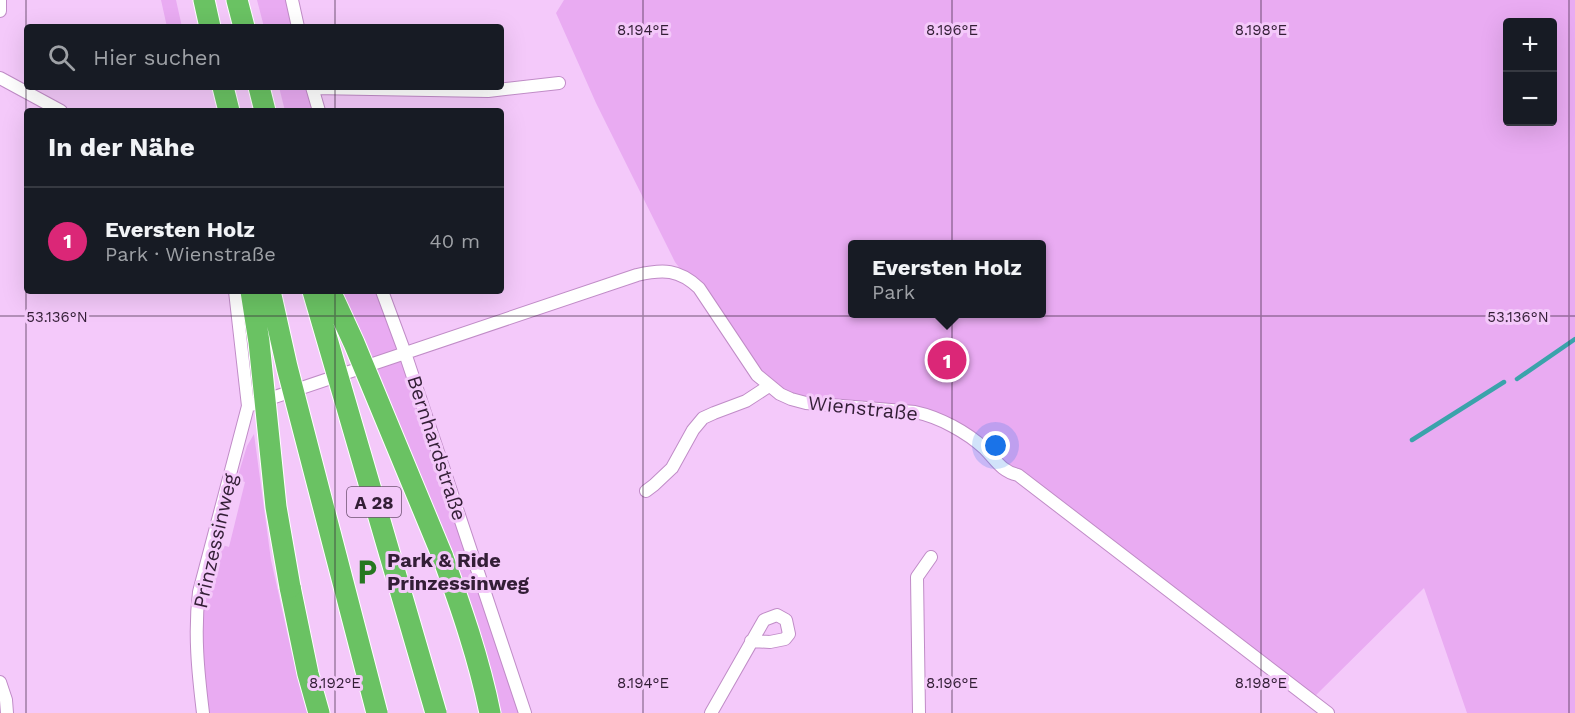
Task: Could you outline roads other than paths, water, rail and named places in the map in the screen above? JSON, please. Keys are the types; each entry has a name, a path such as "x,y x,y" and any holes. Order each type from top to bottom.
{"highway":[{"path":"204,0 209,24"},
{"path":"237,0 243,24"},
{"path":"224,90 228,108"},
{"path":"260,90 264,108"},
{"path":"251,294 263,377 276,507 308,674 319,713"},
{"name":"A 28","path":"271,294 377,713"},
{"name":"A 28","path":"314,294 436,713"},
{"path":"331,294 363,364 442,555 466,620 490,713"}],"street":[{"path":"0,0 0,11"},
{"path":"292,0 297,24"},
{"path":"0,78 55,108"},
{"path":"504,89 559,83"},
{"path":"313,90 318,108"},
{"path":"429,90 497,90"},
{"name":"Wienstraße","path":"405,354 637,275 664,271 676,273 689,279 699,288 757,375 780,394 806,403 915,412 931,415 949,424 986,450 992,459 1010,473 1018,475 1328,713"},
{"name":"Prinzessinweg","path":"203,713 196,644 196,612 199,592 248,406 235,294"},
{"path":"248,406 405,354 383,294"},
{"name":"Bernhardstraße","path":"405,354 525,713"},
{"path":"646,490 672,468 693,430 703,418 746,402 769,386"},
{"path":"920,713 917,576 931,557"},
{"path":"711,713 751,641"},
{"path":"0,682 6,700 7,713"}],"waterway":[{"path":"1517,379 1575,339"},
{"path":"1412,440 1504,382"}],"place":[{"name":"Eversten Holz","path":"947,360"},
{"name":"Park & Ride Prinzessinweg","path":"367,572"}]}
